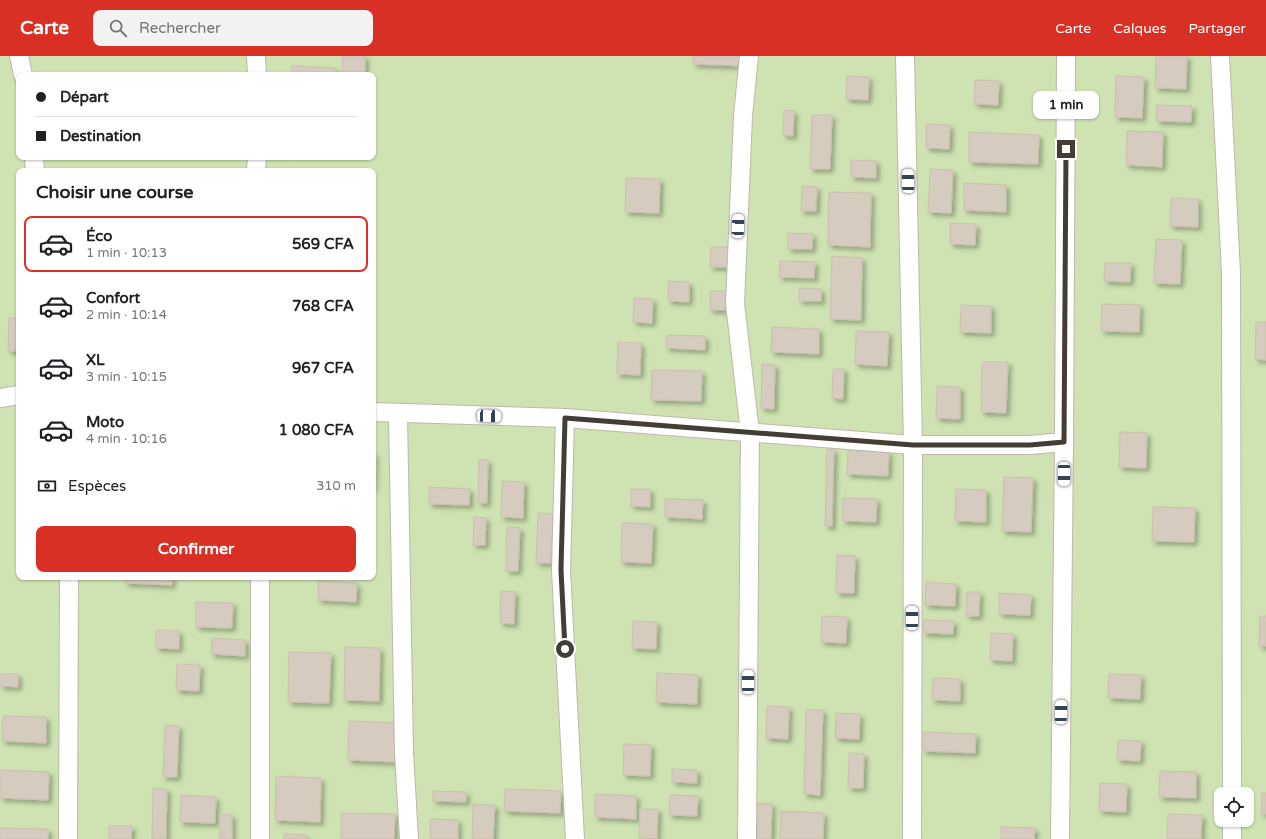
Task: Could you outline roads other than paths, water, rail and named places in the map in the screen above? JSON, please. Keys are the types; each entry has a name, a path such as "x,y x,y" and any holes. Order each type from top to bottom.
{"street":[{"path":"19,56 22,72"},
{"path":"256,56 257,72"},
{"path":"747,839 750,432 735,304 743,116 749,56"},
{"path":"905,56 913,445 912,839"},
{"path":"1060,839 1066,56"},
{"path":"1220,56 1232,272 1232,787"},
{"path":"0,398 16,395"},
{"path":"376,412 565,418 913,445 1030,445 1064,442"},
{"path":"398,414 404,752 409,839"},
{"path":"565,418 561,570 575,839"},
{"path":"68,839 69,580"},
{"path":"260,580 260,839"},
{"path":"1232,827 1232,839"}]}
